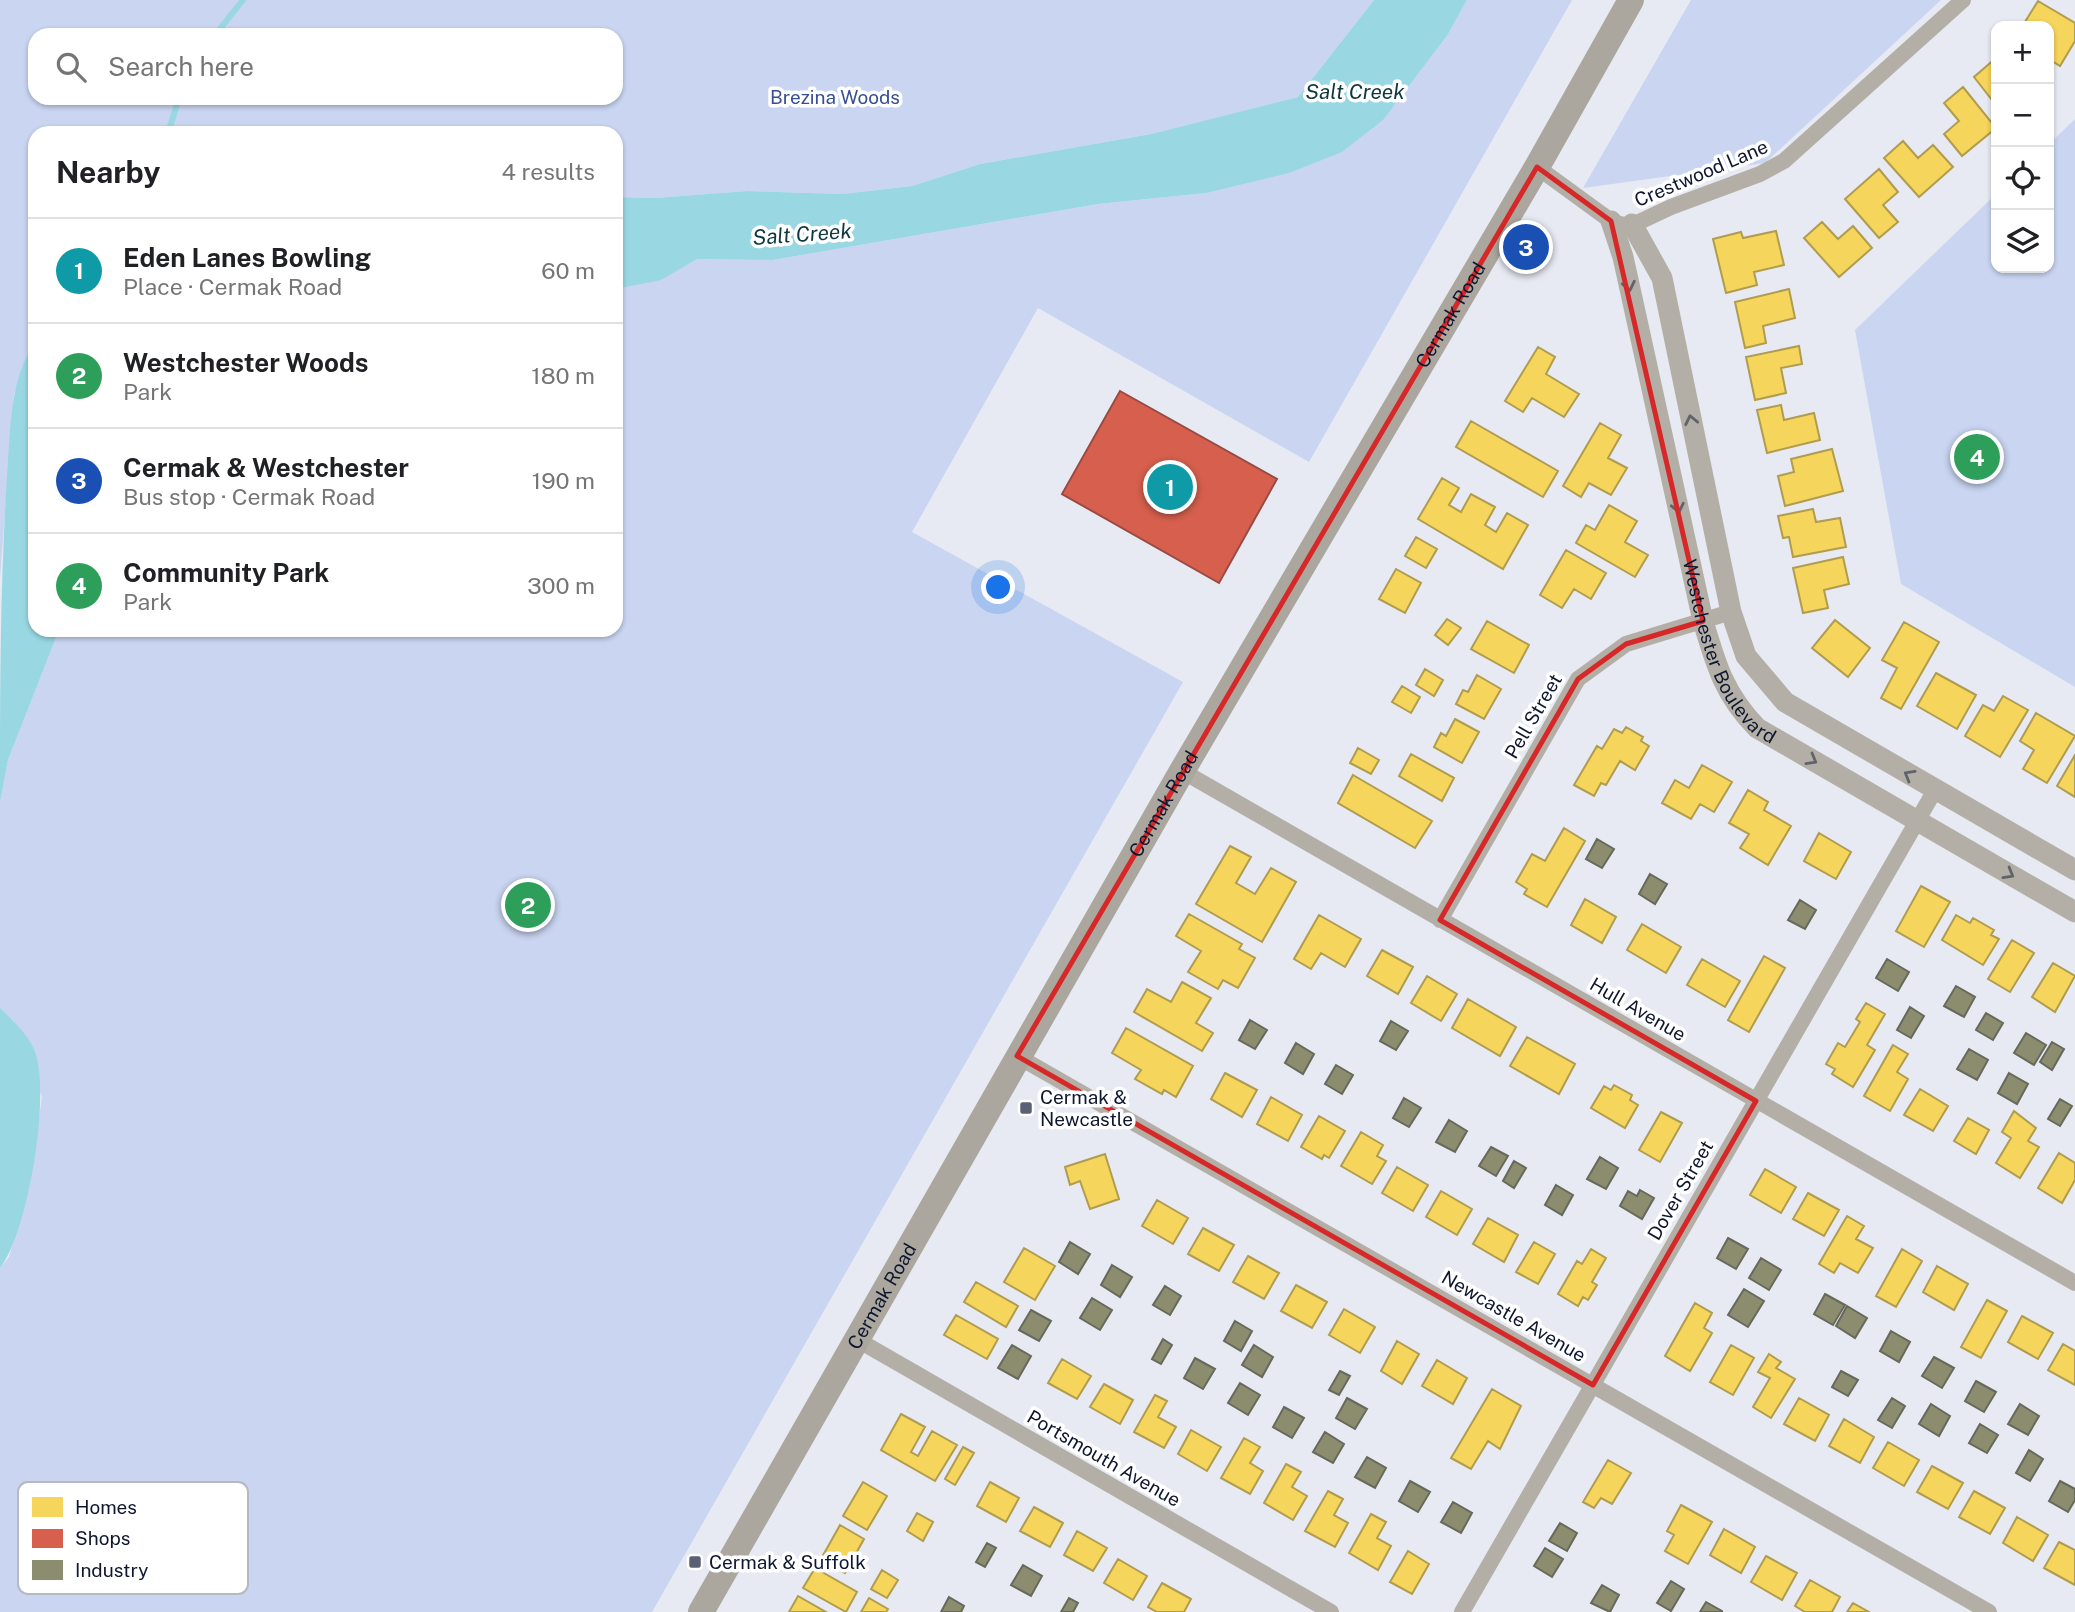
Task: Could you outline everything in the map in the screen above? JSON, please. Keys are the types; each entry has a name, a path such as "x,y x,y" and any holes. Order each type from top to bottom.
{"main road":[{"name":"Cermak Road","path":"701,1612 1017,1056 1631,0"}],"street":[{"name":"Crestwood Lane","path":"1536,167 1611,220 1632,224 1760,174 1784,161 1964,0"},
{"name":"Westchester Boulevard","path":"1611,220 1623,257 1703,621 1719,677 1737,707 1757,728 2075,912"},
{"name":"Westchester Boulevard","path":"1632,224 1662,278 1731,612 1746,656 1785,702 2075,870"},
{"name":"Pell Street","path":"1440,920 1578,679 1626,644 1731,612"},
{"name":"Hull Avenue","path":"1182,771 2075,1283"},
{"name":"Dover Street","path":"1462,1612 1935,790"},
{"name":"Newcastle Avenue","path":"1017,1056 1989,1612"},
{"name":"Portsmouth Avenue","path":"856,1339 1331,1612"}],"highlighted area":[{"path":"1537,167 1611,221 1703,621 1626,644 1578,679 1440,920 1756,1101 1593,1385 1017,1056"}],"green space":[{"name":"Brezina Woods","path":"0,0 1374,0 1298,97 1151,134 980,164 912,186 842,194 747,191 655,198 623,197 623,126 28,126 28,360 14,394 0,578"},
{"path":"1467,0 1572,0 1309,462 1038,308 912,532 1183,682 652,1612 0,1612 0,1268 9,1257 31,1176 42,1097 14,1021 0,1008 0,803 8,760 56,637 623,637 623,287 661,279 697,259 773,260 1098,204 1206,193 1448,34"},
{"path":"1691,0 1941,0 1765,163 1583,188"},
{"path":"2075,119 2075,687 1901,584 1855,330 1991,199 1991,273 2054,273 2054,139"}],"water":[{"name":"Salt Creek","path":"1374,0 1467,0 1448,34 1383,120 1342,152 1289,173 1206,193 1098,204 773,260 697,259 661,280 623,288 623,197 655,198 747,191 842,194 912,186 980,164 1151,134 1298,97"},
{"path":"27,356 28,637 56,637 8,760 0,803 0,675 5,504 14,400"},
{"path":"0,1008 23,1032 34,1049 39,1069 40,1096 39,1128 28,1195 20,1225 0,1268"}],"building: Homes":[{"path":"2038,1 2075,23 2075,41 2060,66 2054,62 2054,21 2026,21"},
{"path":"1991,62 1991,99 1974,77"},
{"path":"1963,87 1991,122 1991,132 1962,156 1944,134 1959,121 1944,103"},
{"path":"1903,141 1918,158 1933,145 1953,167 1919,197 1884,158"},
{"path":"1879,169 1898,192 1883,205 1898,222 1879,238 1845,199"},
{"path":"1822,222 1838,239 1853,226 1872,248 1839,277 1804,238"},
{"path":"1776,231 1784,265 1754,272 1757,285 1726,293 1713,239 1741,232 1743,238"},
{"path":"1789,289 1795,318 1763,326 1766,343 1745,348 1735,302"},
{"path":"1799,346 1802,364 1781,368 1786,393 1755,400 1746,357"},
{"path":"1538,347 1555,357 1546,374 1579,394 1564,417 1532,398 1523,412 1505,401"},
{"path":"1781,405 1784,420 1814,413 1820,440 1767,453 1757,410"},
{"path":"1471,421 1558,471 1543,497 1456,447"},
{"path":"1600,423 1621,435 1608,458 1627,468 1611,495 1589,483 1581,497 1563,486"},
{"path":"1832,449 1843,491 1785,506 1778,476 1794,472 1791,459"},
{"path":"1442,478 1459,488 1449,505 1461,512 1471,494 1495,507 1485,525 1496,532 1507,513 1528,525 1503,569 1418,519"},
{"path":"1609,505 1637,521 1625,542 1648,555 1635,577 1576,543 1586,525 1595,530"},
{"path":"1813,509 1816,522 1840,518 1846,547 1793,557 1789,537 1783,538 1778,516"},
{"path":"1416,537 1437,549 1426,568 1405,556"},
{"path":"1566,550 1606,573 1591,599 1574,589 1562,608 1540,595"},
{"path":"1843,557 1849,584 1824,590 1828,608 1803,613 1793,568"},
{"path":"1396,569 1421,583 1405,613 1379,599"},
{"path":"1447,619 1461,628 1448,645 1435,635"},
{"path":"1835,620 1870,648 1848,677 1812,648"},
{"path":"1487,621 1529,645 1514,673 1471,649"},
{"path":"1904,622 1939,642 1901,709 1881,698 1897,668 1882,660"},
{"path":"1425,669 1443,680 1434,696 1416,685"},
{"path":"1936,673 1976,695 1957,729 1917,706"},
{"path":"1477,675 1501,689 1484,719 1456,704 1463,690 1468,692"},
{"path":"1402,686 1420,697 1411,713 1392,702"},
{"path":"2003,696 2028,710 2000,757 1965,736 1983,705 1994,711"},
{"path":"2036,713 2075,736 2047,783 2023,769 2034,750 2020,741"},
{"path":"1455,719 1479,732 1462,763 1434,747 1441,733 1446,736"},
{"path":"1626,727 1643,737 1641,741 1649,746 1635,770 1620,761 1606,785 1601,783 1594,796 1574,785 1597,746 1602,749 1614,729 1622,733"},
{"path":"1358,748 1379,760 1371,774 1350,763"},
{"path":"1411,754 1454,778 1442,801 1399,776"},
{"path":"2075,755 2075,797 2057,786"},
{"path":"1702,765 1732,782 1714,812 1700,804 1691,819 1662,803 1675,780 1689,788"},
{"path":"1353,775 1432,821 1415,848 1338,803"},
{"path":"1748,790 1768,802 1764,810 1791,826 1768,865 1740,848 1749,834 1729,823"},
{"path":"1564,828 1585,841 1547,907 1524,894 1527,889 1516,882 1532,854 1545,861"},
{"path":"1819,833 1851,852 1836,879 1804,861"},
{"path":"1230,846 1251,857 1236,883 1255,894 1271,868 1296,882 1262,942 1196,904"},
{"path":"1921,886 1950,902 1924,947 1896,931"},
{"path":"1585,899 1616,917 1602,943 1571,925"},
{"path":"1189,914 1242,944 1239,949 1255,958 1238,988 1223,980 1218,989 1188,972 1201,951 1176,936"},
{"path":"1319,915 1361,939 1345,967 1321,953 1311,969 1294,959"},
{"path":"1956,915 1970,923 1973,918 1994,930 1991,935 1999,939 1983,965 1942,940"},
{"path":"1642,924 1681,947 1666,973 1627,950"},
{"path":"2012,940 2034,953 2010,992 1988,979"},
{"path":"1382,950 1413,967 1398,994 1367,976"},
{"path":"1764,956 1785,968 1749,1032 1728,1020"},
{"path":"1702,959 1740,981 1725,1007 1687,985"},
{"path":"2053,963 2075,976 2055,1012 2032,997"},
{"path":"1427,976 1457,994 1441,1021 1411,1003"},
{"path":"1182,982 1211,998 1196,1023 1213,1033 1202,1051 1134,1012 1147,989 1171,1002"},
{"path":"1468,999 1516,1027 1500,1056 1452,1028"},
{"path":"1866,1003 1885,1014 1867,1045 1875,1050 1853,1087 1832,1074 1835,1069 1826,1064 1838,1043 1845,1047 1860,1022 1856,1019"},
{"path":"1126,1028 1193,1066 1176,1097 1164,1090 1162,1094 1135,1079 1141,1070 1112,1053"},
{"path":"1527,1037 1575,1064 1559,1094 1510,1066"},
{"path":"1893,1045 1908,1054 1897,1072 1908,1079 1890,1111 1864,1096"},
{"path":"1225,1073 1257,1090 1242,1117 1211,1099"},
{"path":"1614,1085 1632,1095 1630,1100 1638,1105 1625,1128 1591,1108 1604,1086 1611,1090"},
{"path":"1920,1089 1948,1106 1933,1131 1904,1115"},
{"path":"1271,1097 1302,1115 1288,1141 1257,1124"},
{"path":"2014,1111 2036,1128 2028,1141 2039,1147 2020,1178 1996,1163 2011,1138 2002,1132"},
{"path":"1661,1112 1682,1123 1660,1162 1639,1150"},
{"path":"1319,1116 1345,1131 1329,1158 1324,1155 1322,1159 1301,1147"},
{"path":"1968,1118 1989,1130 1976,1154 1954,1141"},
{"path":"1361,1132 1383,1145 1377,1156 1386,1161 1372,1184 1341,1166"},
{"path":"2059,1153 2075,1163 2075,1180 2062,1203 2038,1188"},
{"path":"1105,1154 1119,1199 1090,1209 1080,1181 1070,1185 1065,1167"},
{"path":"1397,1167 1428,1185 1413,1211 1382,1193"},
{"path":"1765,1169 1796,1187 1781,1213 1750,1195"},
{"path":"1441,1191 1472,1209 1457,1235 1426,1217"},
{"path":"1808,1193 1839,1210 1824,1236 1793,1219"},
{"path":"1157,1200 1188,1218 1173,1244 1142,1226"},
{"path":"1847,1216 1864,1226 1856,1239 1873,1248 1858,1273 1840,1263 1834,1273 1819,1264"},
{"path":"1488,1218 1518,1235 1504,1262 1473,1244"},
{"path":"1203,1228 1234,1245 1219,1271 1188,1254"},
{"path":"1534,1242 1555,1254 1538,1284 1516,1272"},
{"path":"1024,1248 1055,1266 1035,1300 1004,1282"},
{"path":"1591,1249 1606,1258 1592,1282 1597,1285 1588,1300 1583,1297 1578,1306 1558,1294 1577,1261 1582,1264"},
{"path":"1902,1249 1922,1261 1896,1307 1876,1296"},
{"path":"1248,1256 1279,1273 1264,1299 1233,1282"},
{"path":"1937,1266 1968,1284 1954,1310 1923,1292"},
{"path":"976,1282 1018,1306 1006,1327 964,1302"},
{"path":"1296,1285 1327,1302 1312,1328 1281,1311"},
{"path":"1987,1300 2007,1311 1981,1358 1961,1347"},
{"path":"1695,1303 1712,1313 1704,1328 1712,1333 1690,1371 1665,1356"},
{"path":"1344,1309 1375,1327 1360,1353 1329,1335"},
{"path":"956,1315 998,1339 987,1359 944,1335"},
{"path":"2022,1316 2053,1333 2038,1359 2008,1342"},
{"path":"1397,1341 1419,1354 1402,1384 1381,1371"},
{"path":"2063,1344 2075,1351 2075,1385 2048,1370"},
{"path":"1731,1345 1754,1358 1733,1395 1710,1382"},
{"path":"1769,1354 1781,1362 1776,1368 1795,1379 1771,1418 1753,1407 1770,1378 1758,1372"},
{"path":"1062,1359 1091,1376 1077,1399 1048,1383"},
{"path":"1437,1360 1467,1378 1453,1404 1422,1386"},
{"path":"1104,1384 1133,1400 1120,1424 1090,1407"},
{"path":"1492,1389 1521,1406 1500,1449 1488,1441 1471,1469 1451,1458"},
{"path":"1155,1395 1167,1401 1158,1417 1176,1427 1164,1448 1134,1432"},
{"path":"1799,1398 1829,1415 1815,1441 1784,1424"},
{"path":"901,1414 925,1427 911,1452 918,1456 932,1431 957,1445 935,1481 881,1450"},
{"path":"1844,1419 1874,1437 1860,1463 1829,1446"},
{"path":"1191,1430 1221,1447 1207,1471 1178,1454"},
{"path":"1244,1438 1260,1447 1250,1463 1263,1471 1250,1494 1221,1478"},
{"path":"1888,1442 1919,1460 1904,1486 1873,1468"},
{"path":"963,1447 974,1453 955,1485 945,1479"},
{"path":"1608,1460 1631,1473 1612,1504 1601,1498 1594,1508 1583,1502"},
{"path":"1286,1464 1301,1472 1292,1487 1307,1496 1293,1520 1264,1503"},
{"path":"1932,1466 1963,1483 1948,1509 1917,1492"},
{"path":"863,1482 887,1496 867,1530 843,1516"},
{"path":"990,1482 1019,1498 1006,1522 977,1506"},
{"path":"1328,1491 1343,1499 1334,1515 1348,1523 1335,1547 1305,1531"},
{"path":"1974,1491 2005,1508 1990,1534 1959,1517"},
{"path":"1681,1505 1712,1522 1688,1564 1665,1551 1674,1535 1667,1531"},
{"path":"1034,1507 1063,1523 1050,1547 1020,1531"},
{"path":"917,1513 933,1522 923,1541 907,1531"},
{"path":"1371,1514 1386,1522 1377,1538 1391,1546 1378,1570 1349,1553"},
{"path":"2017,1517 2048,1535 2033,1561 2003,1543"},
{"path":"840,1525 864,1539 845,1573 821,1559"},
{"path":"1724,1529 1755,1547 1741,1573 1710,1555"},
{"path":"1077,1531 1107,1548 1093,1571 1064,1555"},
{"path":"2059,1542 2075,1550 2075,1585 2044,1568"},
{"path":"1408,1551 1429,1564 1412,1594 1390,1582"},
{"path":"1766,1556 1797,1573 1782,1600 1751,1582"},
{"path":"1118,1559 1147,1576 1133,1600 1104,1583"},
{"path":"815,1568 857,1592 846,1612 803,1588"},
{"path":"882,1570 898,1580 887,1598 871,1589"},
{"path":"1810,1580 1840,1597 1832,1612 1805,1612 1795,1606"},
{"path":"1162,1583 1191,1599 1184,1612 1157,1612 1148,1607"},
{"path":"798,1596 826,1612 789,1612"},
{"path":"869,1598 888,1609 886,1612 861,1612"},
{"path":"1853,1603 1869,1612 1847,1612"}],"building: Shops":[{"path":"1120,391 1277,479 1219,583 1062,494"}],"building: Industry":[{"path":"1597,839 1614,849 1602,868 1586,859"},
{"path":"1650,874 1667,884 1655,904 1639,894"},
{"path":"1800,900 1816,910 1805,929 1788,920"},
{"path":"1887,959 1909,972 1898,991 1876,978"},
{"path":"1956,986 1975,997 1964,1017 1944,1006"},
{"path":"1910,1007 1924,1016 1911,1038 1897,1030"},
{"path":"1986,1013 2003,1023 1993,1040 1976,1030"},
{"path":"1250,1020 1267,1030 1255,1049 1239,1040"},
{"path":"1391,1021 1408,1031 1396,1050 1380,1041"},
{"path":"2026,1033 2046,1045 2034,1065 2014,1053"},
{"path":"2052,1042 2064,1049 2052,1070 2040,1062"},
{"path":"1296,1043 1314,1054 1303,1074 1285,1063"},
{"path":"1969,1049 1988,1060 1977,1080 1957,1069"},
{"path":"1336,1065 1353,1075 1342,1094 1325,1084"},
{"path":"2009,1073 2028,1084 2017,1104 1998,1093"},
{"path":"1404,1098 1421,1108 1409,1127 1393,1118"},
{"path":"2060,1099 2072,1106 2060,1126 2048,1119"},
{"path":"1449,1120 1467,1131 1455,1152 1436,1142"},
{"path":"1491,1147 1508,1156 1496,1176 1479,1166"},
{"path":"1600,1157 1618,1168 1606,1189 1587,1179"},
{"path":"1514,1161 1526,1168 1514,1188 1503,1181"},
{"path":"1556,1185 1573,1195 1562,1215 1545,1205"},
{"path":"1640,1190 1654,1198 1642,1219 1620,1206 1628,1191 1637,1196"},
{"path":"1728,1238 1748,1249 1736,1269 1717,1258"},
{"path":"1070,1242 1090,1254 1078,1274 1059,1262"},
{"path":"1761,1258 1781,1270 1769,1290 1749,1278"},
{"path":"1112,1265 1132,1277 1120,1297 1101,1285"},
{"path":"1165,1286 1181,1296 1170,1315 1153,1305"},
{"path":"1744,1289 1764,1301 1748,1327 1728,1315"},
{"path":"1825,1294 1845,1305 1833,1325 1814,1314"},
{"path":"1092,1298 1112,1310 1100,1330 1080,1318"},
{"path":"1847,1306 1867,1318 1855,1338 1836,1326"},
{"path":"1031,1310 1051,1321 1039,1341 1019,1330"},
{"path":"1235,1321 1252,1331 1241,1351 1224,1341"},
{"path":"1891,1331 1910,1342 1899,1362 1880,1351"},
{"path":"1163,1339 1172,1345 1161,1364 1152,1359"},
{"path":"1012,1345 1031,1356 1018,1379 998,1368"},
{"path":"1254,1345 1273,1357 1262,1377 1242,1365"},
{"path":"1934,1357 1954,1368 1942,1388 1922,1376"},
{"path":"1195,1358 1215,1369 1203,1389 1184,1378"},
{"path":"1340,1371 1350,1376 1339,1395 1329,1390"},
{"path":"1841,1371 1858,1380 1848,1396 1832,1387"},
{"path":"1976,1381 1996,1392 1984,1412 1965,1401"},
{"path":"1240,1383 1260,1395 1248,1415 1228,1403"},
{"path":"1347,1398 1367,1409 1355,1429 1336,1418"},
{"path":"1892,1398 1905,1406 1892,1428 1878,1420"},
{"path":"1931,1404 1950,1416 1939,1436 1919,1424"},
{"path":"2020,1404 2039,1416 2028,1435 2008,1424"},
{"path":"1284,1407 1304,1418 1292,1438 1273,1427"},
{"path":"1980,1424 1998,1435 1987,1453 1969,1443"},
{"path":"1325,1432 1344,1444 1333,1463 1313,1452"},
{"path":"2029,1450 2043,1459 2030,1481 2016,1473"},
{"path":"1367,1457 1386,1468 1375,1488 1355,1477"},
{"path":"1410,1481 1430,1492 1418,1512 1399,1501"},
{"path":"2060,1481 2075,1489 2075,1500 2068,1512 2049,1501"},
{"path":"1453,1502 1472,1513 1461,1533 1441,1522"},
{"path":"1560,1523 1577,1533 1567,1551 1549,1541"},
{"path":"987,1543 996,1548 985,1567 976,1562"},
{"path":"1545,1548 1563,1559 1552,1577 1534,1566"},
{"path":"1023,1565 1042,1576 1031,1596 1011,1585"},
{"path":"1671,1581 1684,1589 1671,1611 1657,1603"},
{"path":"1602,1585 1619,1595 1610,1612 1591,1603"},
{"path":"949,1597 964,1606 961,1612 941,1612"},
{"path":"1069,1598 1078,1603 1073,1612 1061,1612"},
{"path":"1706,1602 1722,1611 1722,1612 1700,1612"}],"waterway":[{"path":"221,28 243,0"},
{"path":"170,126 177,105"}],"place":[{"name":"Cermak & Westchester","path":"1526,247"},
{"name":"Community Park","path":"1977,457"},
{"name":"Eden Lanes Bowling","path":"1170,487"},
{"name":"Westchester Woods","path":"528,905"},
{"name":"Cermak & Newcastle","path":"1026,1108"},
{"name":"Cermak & Suffolk","path":"695,1562"}]}
